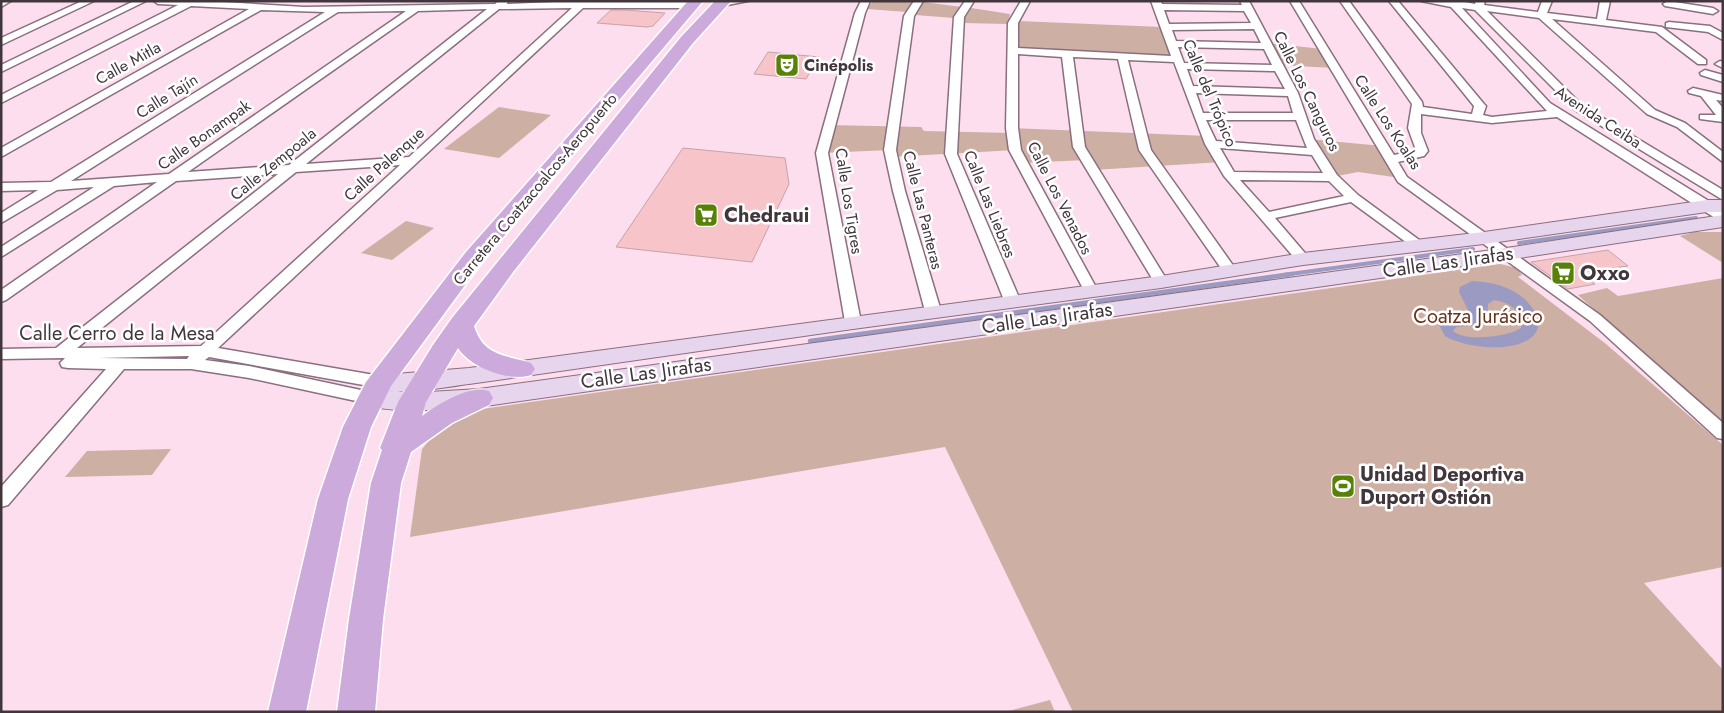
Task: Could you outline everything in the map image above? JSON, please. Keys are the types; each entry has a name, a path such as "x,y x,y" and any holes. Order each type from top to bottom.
{"main road":[{"name":"Carretera Coatzacoalcos-Aeropuerto","path":"356,712 386,483 395,448 417,391 462,324 518,250 668,65 723,2"},
{"name":"Carretera Coatzacoalcos-Aeropuerto","path":"287,712 330,504 344,457 375,390 474,257 693,3"},
{"path":"644,59 654,65 668,65"},
{"path":"518,250 506,244 508,236 543,191 556,164"},
{"name":"Calle Las Jirafas","path":"375,390 417,391 479,398 787,342 853,322 1161,282 1303,259 1720,210"},
{"name":"Calle Las Jirafas","path":"417,391 522,369 787,342 1506,254 1720,210"},
{"path":"462,324 468,346 476,354 500,364 522,369"},
{"path":"395,448 442,416 479,398"}],"street":[{"path":"1,4 7,1"},
{"path":"1,42 90,1"},
{"path":"1,69 142,1"},
{"path":"158,1 191,2 257,9 335,10 421,5 693,3"},
{"name":"Calle Mitla","path":"1,153 271,1"},
{"name":"Calle Tajín","path":"1,219 350,1"},
{"path":"723,2 744,1"},
{"name":"Calle Los Tigres","path":"853,322 822,153 860,13 866,1"},
{"name":"Calle Las Panteras","path":"919,1 909,16 890,150 899,191 934,311"},
{"name":"Calle Las Liebres","path":"970,1 959,17 951,154 1012,300"},
{"name":"Calle Los Venados","path":"1026,1 1014,23 1012,128 1015,150 1091,291"},
{"name":"Calle Los Koalas","path":"1294,1 1402,178 1595,318 1723,433"},
{"path":"1344,1 1418,104 1413,122 1414,136 1422,151 1390,160"},
{"path":"1393,1 1480,106 1476,118"},
{"path":"1425,1 1480,4 1542,15 1659,29 1669,25 1712,29 1723,36"},
{"path":"1542,15 1547,1"},
{"path":"1601,22 1605,1"},
{"path":"1,100 191,2"},
{"path":"1669,25 1668,2 1717,15"},
{"name":"Calle Palenque","path":"191,364 582,3"},
{"name":"Avenida Ceiba","path":"1455,3 1546,105 1720,210"},
{"name":"Calle Zempoala","path":"61,352 501,4"},
{"path":"1157,4 1246,4"},
{"name":"Calle del Trópico","path":"1157,4 1178,63 1190,89 1198,116 1230,176 1303,259"},
{"name":"Calle Los Canguros","path":"1246,4 1292,93 1300,118 1316,152 1332,177 1353,198 1419,245"},
{"name":"Avenida Ceiba","path":"1480,4 1579,108 1720,210"},
{"name":"Calle Bonampak","path":"1,298 421,5"},
{"path":"1542,15 1650,112 1681,125 1723,158"},
{"path":"1166,27 1258,26"},
{"path":"1659,29 1703,67 1723,79"},
{"path":"1172,44 1268,46"},
{"path":"1012,51 1122,56 1178,63 1279,68"},
{"path":"1067,53 1079,147 1161,282"},
{"path":"1122,56 1145,150 1230,270"},
{"path":"1190,89 1292,93"},
{"path":"1693,91 1723,98"},
{"path":"1706,95 1723,117"},
{"path":"1417,110 1504,120 1558,113"},
{"path":"1198,116 1300,118"},
{"path":"1704,117 1723,117"},
{"path":"1212,144 1316,152"},
{"path":"1,188 54,186 413,160"},
{"path":"1230,176 1332,177"},
{"path":"1,253 111,182"},
{"path":"1267,216 1353,198"},
{"name":"Calle Cerro de la Mesa","path":"1,354 205,350 375,390"},
{"name":"Calle Cerro de la Mesa","path":"1,363 191,364 375,390"},
{"path":"1,500 120,363"}],"green space":[{"path":"873,1 916,1 907,12 867,9"},
{"path":"923,2 962,7 954,18 915,15"},
{"path":"971,8 1010,14 1008,24 964,23 964,17"},
{"path":"1018,21 1162,27 1173,56 1019,49"},
{"path":"1267,43 1322,49 1334,68 1277,65"},
{"path":"499,107 551,115 499,158 444,149"},
{"path":"828,125 921,127 924,131 1012,133 1012,128 1208,136 1222,162 1093,170 1086,160 1021,163 1015,150 891,157 890,150 822,153"},
{"path":"1308,139 1382,146 1401,178 1358,172 1332,177"},
{"path":"406,221 434,228 392,260 361,253"},
{"path":"1694,232 1723,232 1723,263 1680,236"},
{"name":"Unidad Deportiva Duport Ostión","path":"1500,264 1517,268 1522,275 1518,277 1606,344 1723,445 1723,567 1644,583 1723,670 1723,712 1073,712 945,447 410,537 422,449 432,437 462,416 482,409"},
{"path":"1723,278 1723,424 1578,295 1607,288 1618,296"},
{"path":"171,449 152,475 65,477 87,451"},
{"path":"1050,700 1055,712 1005,712"}],"water":[{"path":"1472,281 1491,283 1518,294 1531,306 1536,315 1537,331 1525,342 1503,347 1465,344 1445,336 1439,325 1442,320 1468,314 1469,312 1459,292 1460,287","holes":["1494,300 1510,305 1518,312 1521,328 1507,334 1487,337 1467,336 1453,331 1456,327 1476,325 1487,318 1488,304"]}],"building":[{"path":"611,10 665,13 653,26 647,27 597,23"},
{"name":"Cinépolis","path":"768,52 819,57 806,79 754,74"},
{"name":"Chedraui","path":"683,148 785,158 789,184 752,262 616,247"},
{"path":"1608,250 1628,266 1579,272 1595,284 1568,289 1531,262"}],"waterway":[{"path":"1519,243 1696,218"},
{"path":"1283,275 1473,249"},
{"path":"810,341 1292,274"}],"place":[{"name":"Cinépolis","path":"787,65"},
{"name":"Chedraui","path":"706,215"},
{"name":"Oxxo","path":"1563,273"},
{"name":"Unidad Deportiva Duport Ostión","path":"1343,486"}],"park label":[{"name":"Coatza Jurásico","path":"1478,316"}]}
